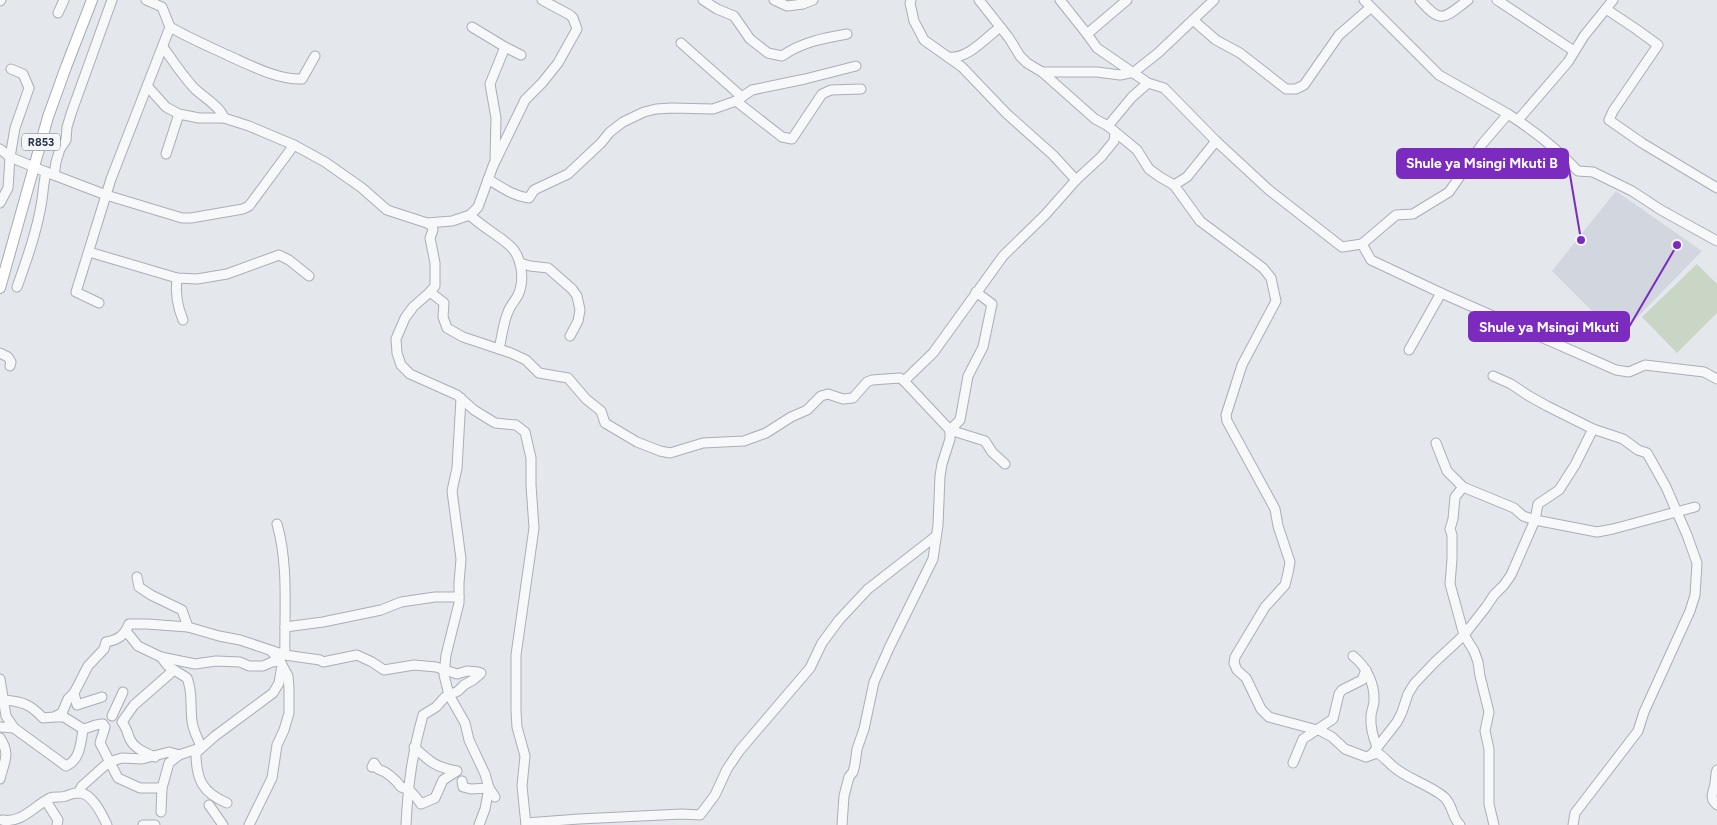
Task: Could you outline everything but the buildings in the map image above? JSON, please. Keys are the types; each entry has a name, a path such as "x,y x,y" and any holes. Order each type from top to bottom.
{"main road":[{"name":"R853","path":"0,288 2,272 48,117 92,0"}],"street":[{"path":"58,13 64,0"},
{"path":"17,287 29,253 50,173 66,140 72,111 112,0"},
{"path":"146,0 162,7 170,27 193,40 256,68 293,79 302,79 315,56"},
{"path":"426,223 452,220 470,215 478,207 493,166 525,100 558,63 576,29 574,18 542,0"},
{"path":"703,0 734,16 750,38 768,53 782,56 794,48 822,38 848,34"},
{"path":"774,0 787,6 803,4 813,0"},
{"path":"911,0 914,21 924,40 962,67 1007,114 1053,155 1076,180"},
{"path":"979,0 1027,63 1042,72 1095,119 1108,126 1137,150 1149,168 1174,185 1200,221 1264,268 1271,278 1276,301 1242,365 1226,415 1275,509 1278,526 1290,562 1284,585 1265,607 1235,657 1234,663 1237,670 1246,678 1261,709 1269,717 1316,730 1332,737 1345,749 1366,757 1374,751 1397,722 1414,684 1464,635 1494,594 1511,575 1536,520 1538,504 1559,490 1594,429"},
{"path":"1060,0 1097,48 1148,83 1164,88 1216,141 1269,190 1342,247 1362,244 1396,215 1413,214 1449,192 1483,142 1508,114"},
{"path":"1087,34 1127,0"},
{"path":"1042,72 1097,72 1120,75 1134,72 1158,53 1214,0"},
{"path":"1364,0 1439,75 1518,120 1561,153 1578,171 1593,172 1717,241"},
{"path":"1420,0 1432,13 1438,16 1446,16 1468,0"},
{"path":"1497,0 1574,51"},
{"path":"1518,120 1568,62 1574,51 1613,0"},
{"path":"1193,20 1216,40 1240,53 1286,89 1296,90 1304,85 1339,35 1370,8"},
{"path":"1606,9 1658,45 1613,111 1609,120 1642,143 1717,188"},
{"path":"100,303 76,292 106,196 170,27"},
{"path":"472,27 521,55"},
{"path":"948,57 954,58 967,53 1000,27"},
{"path":"681,43 782,137 792,138 822,94 831,90 861,89"},
{"path":"163,47 194,88 218,108 224,118"},
{"path":"496,162 494,157 496,118 490,84 505,47"},
{"path":"488,179 508,192 520,197 529,198 534,190 568,174 610,132 623,122 644,112 664,108 713,109 739,99 752,90 856,66"},
{"path":"0,203 8,188 10,157 15,128 29,88 23,74 11,69"},
{"path":"1108,126 1117,113 1148,83"},
{"path":"148,87 166,107 179,114 199,118 224,118 249,126 294,145 325,162 362,188 387,210 432,226 430,245 436,272 435,286 413,307 405,318 396,339 401,366 410,374 457,395 474,410 495,423 516,425 525,432 531,458 534,528 516,664 517,726 525,756 522,786 526,824 579,819 682,814 700,815 715,795 727,768 810,668 822,643 838,620 868,588 936,536"},
{"path":"166,154 179,114"},
{"path":"904,382 939,346 1002,256 1101,157 1114,141 1115,133"},
{"path":"1174,185 1188,177 1216,141"},
{"path":"0,150 10,157 106,196 182,218 191,218 243,209 248,206 294,145"},
{"path":"470,215 480,225 512,246 520,263 522,283 508,312 499,349"},
{"path":"1362,244 1371,260 1616,370 1629,372 1645,365 1704,372 1717,379"},
{"path":"89,252 177,278 197,279 227,274 279,255 289,260 309,276"},
{"path":"520,263 548,268 572,289 580,310 578,321 570,336"},
{"path":"177,278 175,290 177,308 183,320"},
{"path":"430,292 444,303 443,317 447,328 463,337 526,360 539,373 568,378 586,400 601,411 605,423 637,442 660,451 670,453 703,444 744,441 766,434 791,417 807,410 820,396 828,394 843,399 853,398 867,382 900,378 950,430 985,441 992,452 1005,464"},
{"path":"842,825 844,796 849,777 853,772 874,682 933,559 940,476 950,439 950,430 960,420 968,376 983,347 990,318 992,304 976,292"},
{"path":"1408,350 1441,293"},
{"path":"0,353 8,357 11,362 10,366"},
{"path":"1493,376 1594,429 1623,439 1638,450 1647,453 1678,512 1697,563 1695,595 1644,712 1638,731 1575,813 1573,825"},
{"path":"461,398 456,468 452,491 461,559 459,597 457,615 446,655 444,675 450,695 465,723 469,740 485,774 488,788 485,809 479,825"},
{"path":"1436,442 1447,470 1463,487 1514,508 1523,516 1536,520 1597,532 1695,507"},
{"path":"1463,487 1455,497 1450,529 1452,535 1450,584 1464,635 1474,651 1478,662 1489,712 1484,730 1489,749 1489,804 1494,825"},
{"path":"227,803 216,799 206,791 196,768 196,753 273,693 279,682 285,642 285,627 284,576 281,538 277,524"},
{"path":"137,577 139,587 182,610 188,627"},
{"path":"285,627 323,622 381,610 402,602 435,597 459,597"},
{"path":"54,717 62,713 68,699 74,694 88,666 104,649 106,642 115,641 126,631 129,624 188,627 240,640 271,651 283,660 288,676 289,713 277,745 272,778 250,825"},
{"path":"126,631 138,646 160,657 195,664 216,661 240,662 249,666 263,666 283,660 320,660 324,662 357,655 384,670 414,665 436,666 457,674 467,671 480,673 423,715 414,747 408,788 406,825"},
{"path":"271,651 280,648 285,642"},
{"path":"1353,656 1364,665 1374,690 1374,704 1370,715 1374,751"},
{"path":"160,657 168,666 187,678 189,682 193,708 192,722 195,736 201,748"},
{"path":"154,757 134,746 128,729 122,722 134,705 174,670"},
{"path":"1293,763 1303,739 1333,719 1339,694 1342,690 1362,680 1366,670"},
{"path":"0,679 5,700 6,716 14,728 66,766 71,764 79,752 83,729"},
{"path":"5,700 19,702 32,707 42,718 64,717 83,729 108,721 123,692"},
{"path":"74,694 77,704 102,697"},
{"path":"112,716 126,717"},
{"path":"103,724 105,727 100,742 118,778 140,788 162,788"},
{"path":"0,727 14,728"},
{"path":"0,738 5,746 7,761 0,779"},
{"path":"372,767 374,763 378,770 384,771 395,779 401,787 408,788 421,804 435,798 443,780 457,771 441,768 428,761 414,747"},
{"path":"161,812 162,788 169,763 179,755 201,748"},
{"path":"1374,751 1383,756 1396,769 1444,797 1450,804 1456,822 1460,825"},
{"path":"78,793 82,786 109,762 122,758 142,760 169,752 179,755"},
{"path":"1717,770 1711,795 1717,805"},
{"path":"462,781 463,787 471,789 488,788"},
{"path":"488,788 495,797"},
{"path":"2,819 11,822 52,797 62,797 78,793 85,794 100,809 107,825"},
{"path":"46,801 58,820 57,825"},
{"path":"209,805 223,825"},
{"path":"143,825 155,825"}],"shaded area":[{"path":"1616,191 1702,251 1618,337 1552,271"}],"green space":[{"path":"1697,264 1717,284 1717,313 1677,353 1642,317"}],"place":[{"name":"Shule ya Msingi Mkuti B","path":"1581,240"},
{"name":"Shule ya Msingi Mkuti","path":"1677,245"}]}
